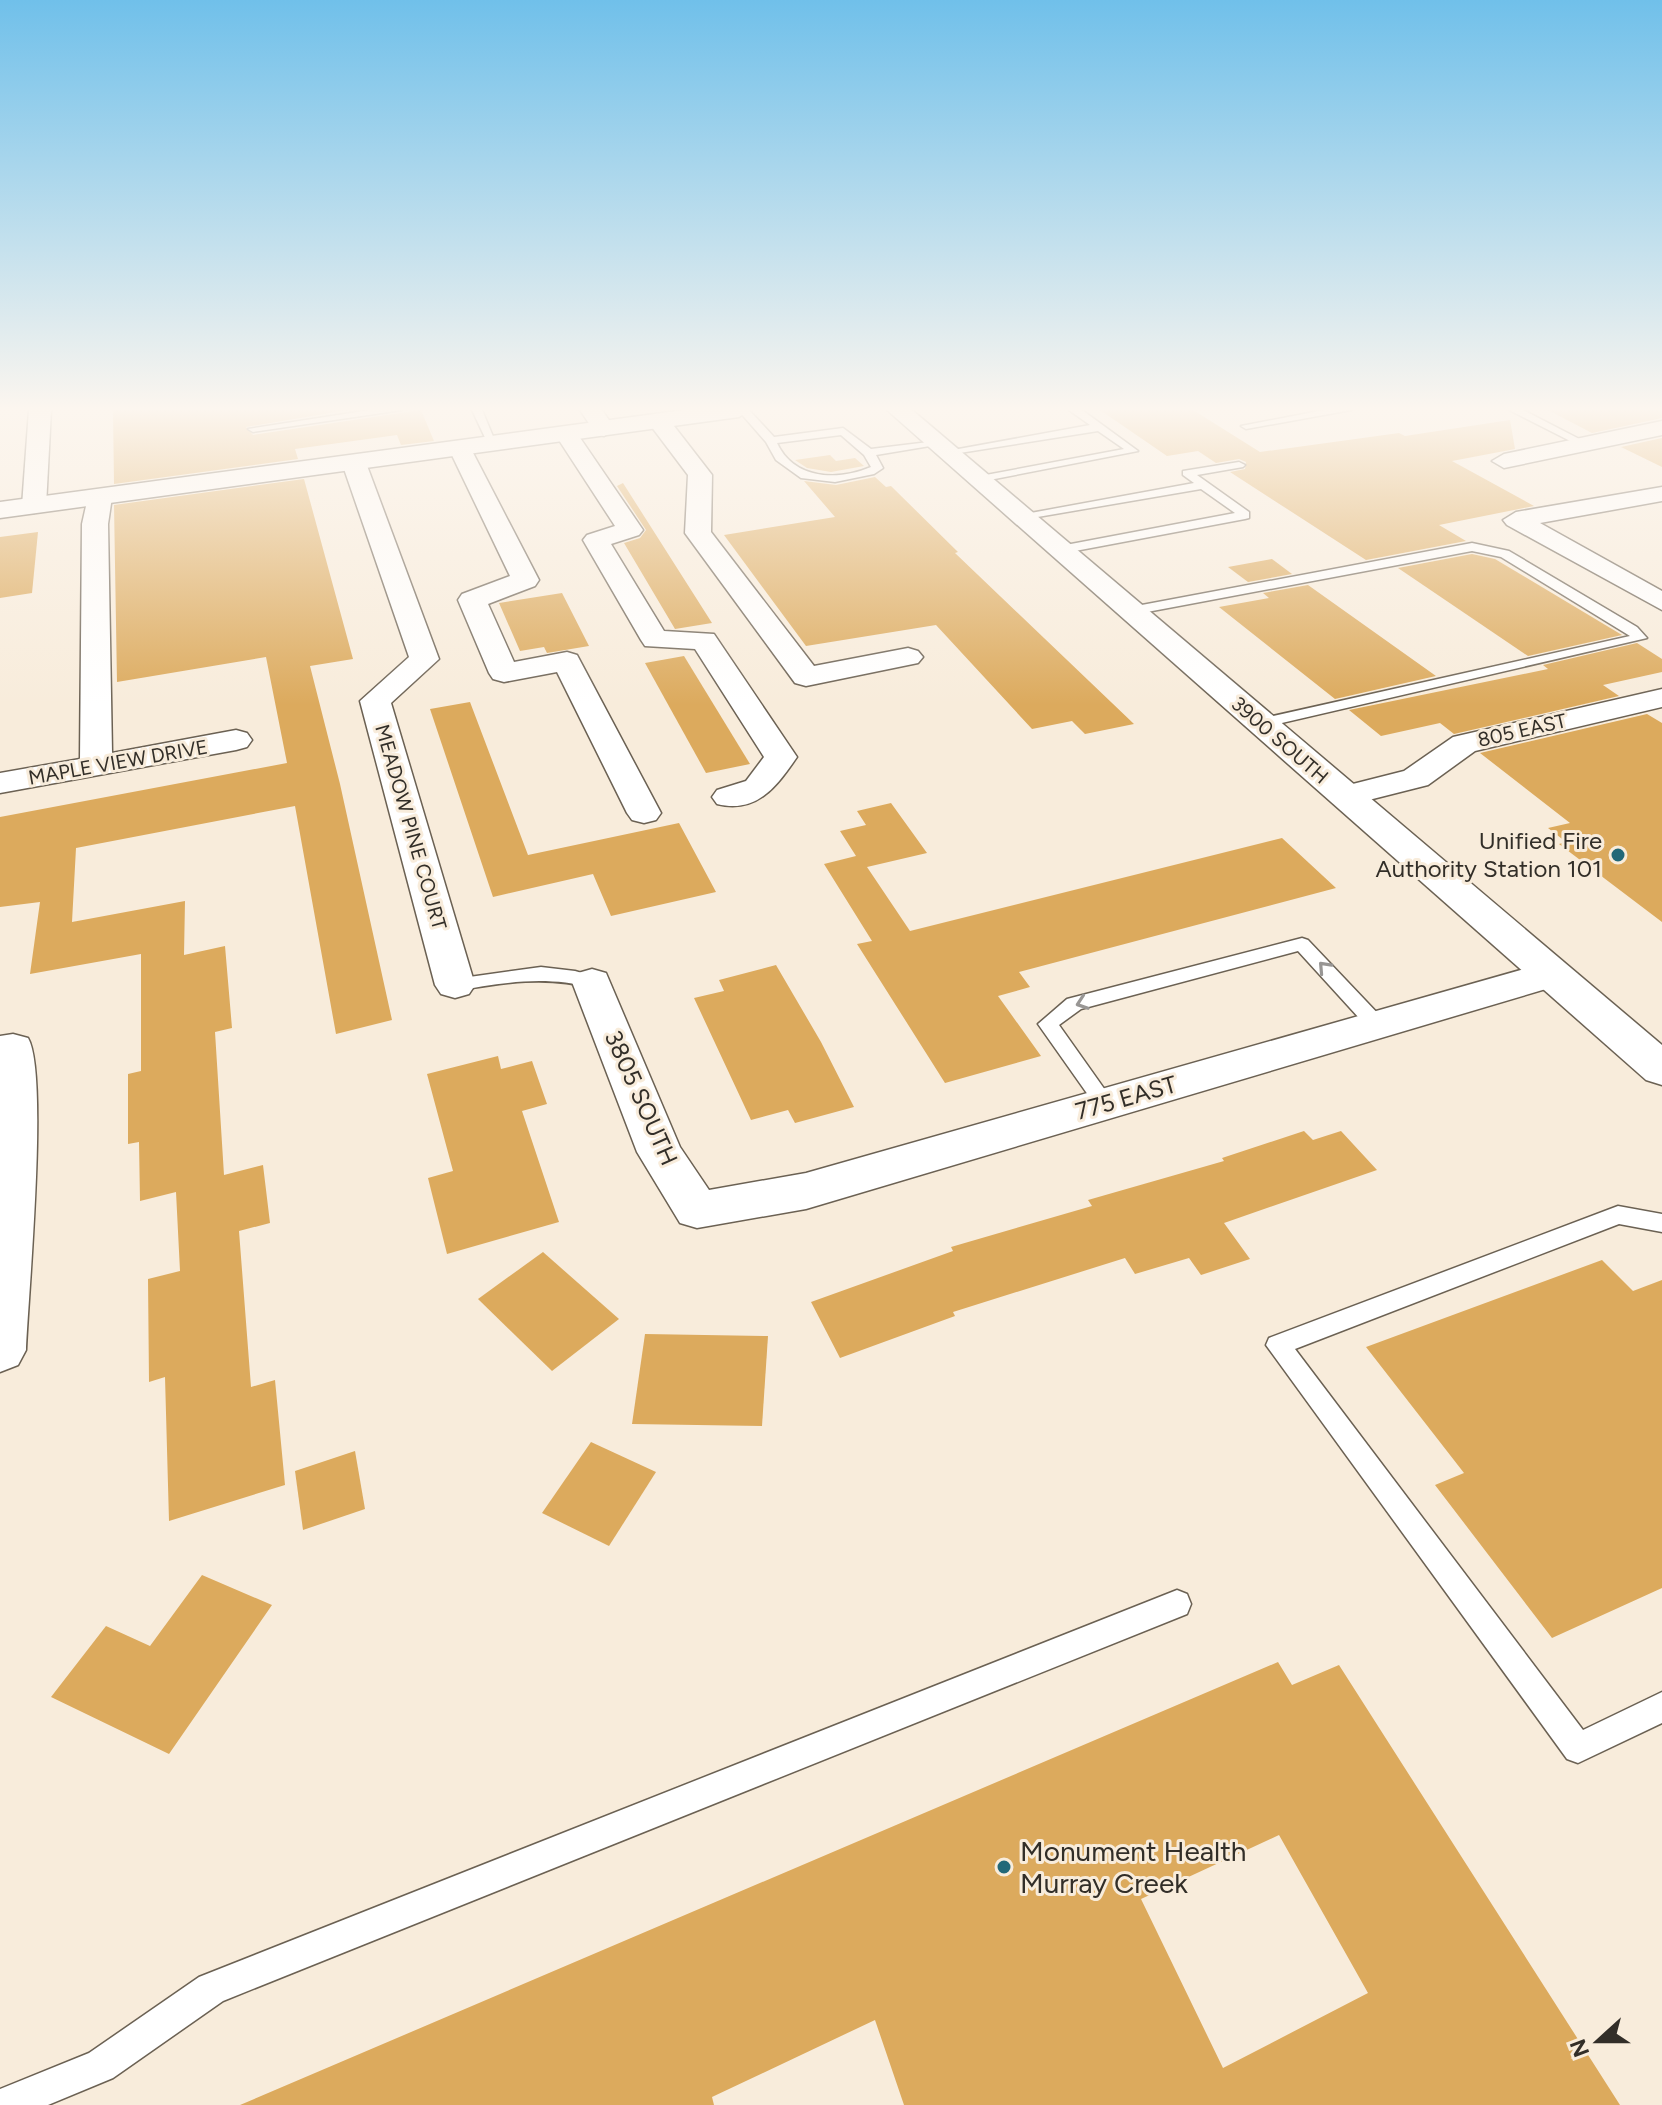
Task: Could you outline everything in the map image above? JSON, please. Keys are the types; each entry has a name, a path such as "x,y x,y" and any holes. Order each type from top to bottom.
{"main road":[{"name":"3900 SOUTH","path":"1011,508 1662,1069"}],"street":[{"path":"96,766 95,524 98,508"},
{"name":"MEADOW PINE COURT","path":"370,508 424,659 375,701 455,985"},
{"path":"489,508 525,580 472,600 504,673 567,661 644,813"},
{"path":"615,508 630,530 596,540 655,640 704,640 781,757 758,788 729,797"},
{"path":"699,508 698,533 806,677 908,657"},
{"path":"1583,508 1516,520 1662,602"},
{"name":"805 EAST","path":"1345,796 1416,778 1464,744 1662,698"},
{"name":"MAPLE VIEW DRIVE","path":"0,783 236,740"},
{"name":"775 EAST","path":"697,1210 806,1191 1552,974"},
{"name":"3805 SOUTH","path":"592,982 660,1152 697,1210"},
{"path":"0,1350 15,1114 6,1050"}],"lane":[{"path":"1020,516 1066,508"},
{"path":"1059,550 1245,515 1236,508"},
{"path":"1131,611 1472,547 1505,554 1632,630 1640,638 1260,723"},
{"path":"1105,1104 1048,1024 1074,1004 1302,944 1377,1025"},
{"path":"455,985 526,973 566,973 592,982"},
{"path":"1662,1223 1618,1215 1278,1345 1578,1748 1662,1707"},
{"path":"4,2105 101,2066 211,1989 1177,1604"}],"building":[{"path":"114,508 312,508 353,659 310,666 340,784 392,1020 336,1034 295,806 76,848 72,922 185,901 184,955 225,946 232,1028 215,1032 224,1175 263,1165 270,1223 239,1231 251,1387 275,1380 285,1485 169,1521 165,1377 149,1382 148,1279 180,1271 176,1192 140,1201 139,1142 128,1144 128,1074 141,1071 141,954 30,974 40,902 0,907 0,817 287,763 266,657 117,682"},
{"path":"632,508 639,508 712,623 675,629 624,543 640,538 646,530"},
{"path":"827,508 914,508 958,552 955,553 1134,724 1085,734 1072,721 1032,729 936,625 806,646 724,535 835,517"},
{"path":"1286,508 1523,508 1439,525 1466,541 1366,560"},
{"path":"38,532 32,593 0,598 0,537"},
{"path":"1472,554 1495,559 1622,635 1528,656 1398,568"},
{"path":"1272,559 1292,574 1248,582 1228,567"},
{"path":"1308,585 1436,676 1335,699 1219,607 1269,598 1263,593"},
{"path":"562,593 589,646 547,653 544,647 520,651 499,603"},
{"path":"1637,643 1662,659 1662,672 1603,685 1619,696 1454,734 1440,723 1381,736 1349,710 1548,669 1543,665"},
{"path":"684,656 750,764 706,773 645,663"},
{"path":"470,702 528,855 679,823 716,892 611,916 593,874 493,897 430,709"},
{"path":"1647,714 1662,723 1662,922 1559,844 1566,842 1548,828 1570,823 1480,753"},
{"path":"891,803 927,853 867,867 910,931 1282,838 1336,888 1019,972 1030,987 998,996 1041,1056 945,1083 857,944 872,941 824,864 856,856 840,831 866,825 857,811"},
{"path":"776,965 854,1107 795,1123 788,1110 751,1120 694,998 724,991 719,980"},
{"path":"498,1056 501,1069 532,1061 547,1104 522,1111 559,1222 447,1254 428,1178 453,1171 427,1074"},
{"path":"1304,1131 1313,1140 1341,1131 1377,1170 1224,1223 1250,1259 1201,1275 1189,1258 1135,1274 1125,1258 953,1312 955,1316 840,1358 811,1302 953,1251 951,1247 1092,1206 1088,1200 1224,1161 1222,1158"},
{"path":"543,1252 619,1319 552,1371 478,1299"},
{"path":"1602,1260 1633,1291 1662,1280 1662,1588 1552,1638 1435,1485 1464,1473 1366,1347"},
{"path":"645,1334 768,1336 762,1426 632,1424"},
{"path":"591,1442 656,1472 609,1546 542,1513"},
{"path":"355,1451 365,1509 303,1530 295,1471"},
{"path":"202,1575 272,1605 169,1754 51,1697 106,1626 150,1646"},
{"name":"Monument Health Murray Creek","path":"1278,1662 1292,1685 1339,1665 1620,2105 904,2105 875,2020 712,2097 714,2105 240,2105","holes":["1279,1835 1368,1993 1223,2068 1141,1899"]}],"place":[{"name":"Unified Fire Authority Station 101","path":"1618,855"},
{"name":"Monument Health Murray Creek","path":"1004,1867"}]}
